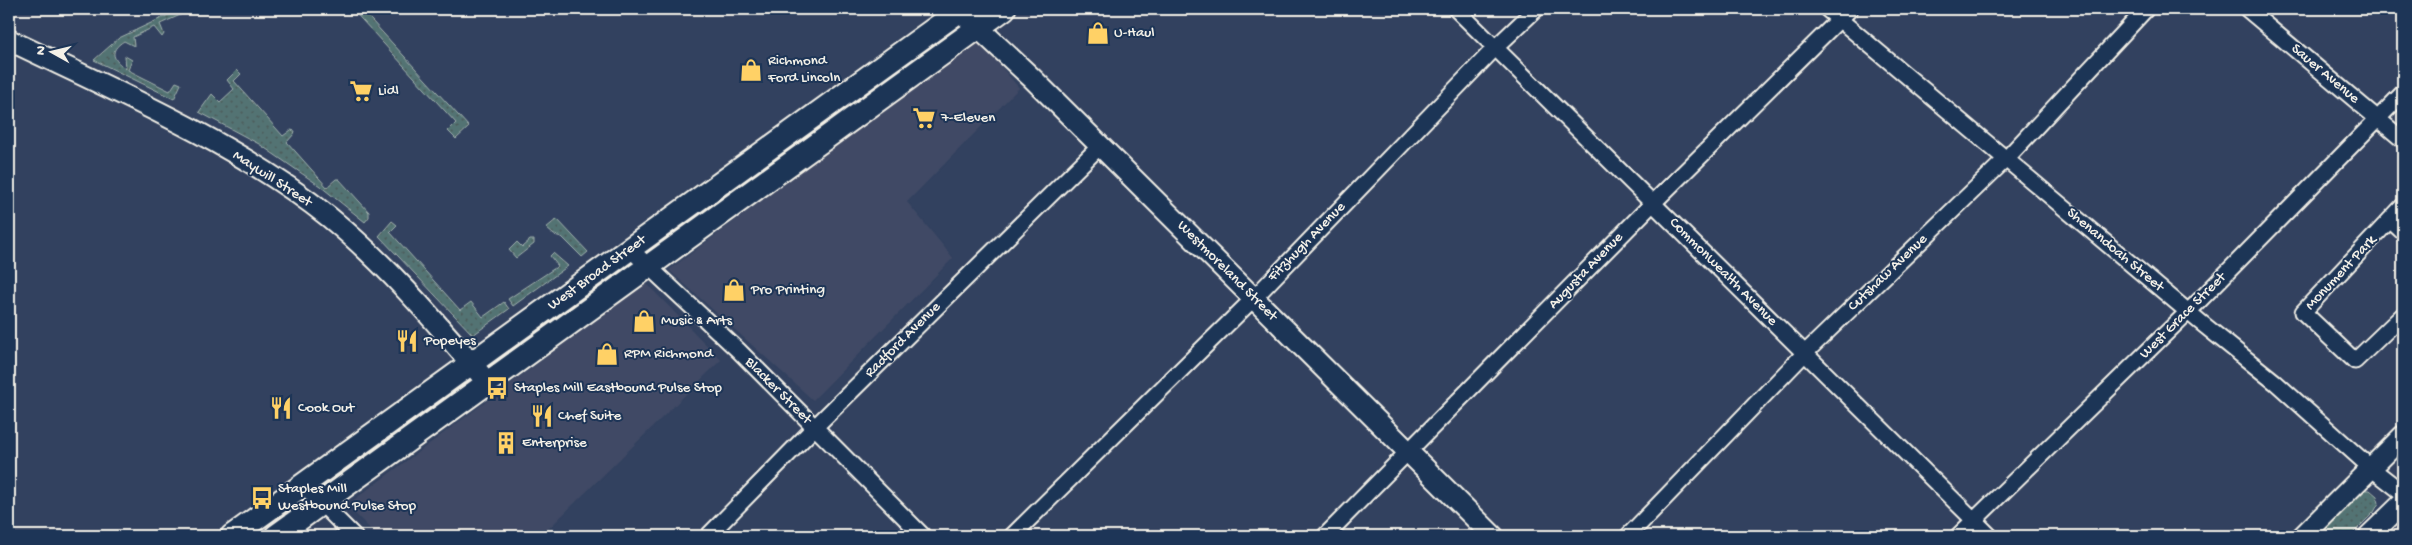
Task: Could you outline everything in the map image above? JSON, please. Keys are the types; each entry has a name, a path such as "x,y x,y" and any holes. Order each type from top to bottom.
{"main road":[{"name":"West Broad Street","path":"232,536 960,9"},
{"name":"West Broad Street","path":"276,536 1004,9"}],"street":[{"name":"Westmoreland Street","path":"960,9 1493,536"},
{"name":"Commonwealth Avenue","path":"1456,9 1990,536"},
{"name":"Fitzhugh Avenue","path":"1012,536 1254,298 1495,48 1536,9"},
{"name":"Shenandoah Street","path":"1827,9 2188,312 2275,382 2371,468 2403,493"},
{"name":"Augusta Avenue","path":"1325,536 1653,203 1850,9"},
{"name":"Cutshaw Avenue","path":"1628,536 1805,353 2006,159 2146,9"},
{"name":"Sauer Avenue","path":"2247,9 2403,140"},
{"name":"Maywill Street","path":"9,40 223,147 290,189 328,217 378,261 488,383"},
{"name":"West Grace Street","path":"1958,536 2188,312 2403,93"},
{"name":"Radford Avenue","path":"708,536 815,427 1100,146"},
{"name":"Monument Park","path":"2403,206 2303,312 2355,362 2403,315"},
{"path":"2390,220 2403,232"},
{"name":"Blacker Street","path":"630,249 650,266 815,427 923,536"},
{"path":"2303,536 2403,436"},
{"path":"303,485 354,536"},
{"path":"2369,536 2403,503"}],"shaded area":[{"path":"978,39 1019,88 907,202 953,258 813,400 669,270"},
{"path":"646,283 721,360 541,536 377,536 347,505"}],"green space":[{"path":"181,9 194,9 160,24 164,34 162,37 154,27 133,37 134,46 124,41 114,52 115,59 126,69 125,56 132,60 128,70 170,91 176,82 181,84 174,99 94,60 119,38"},
{"path":"352,9 361,9 469,127 456,139 448,131 456,123"},
{"path":"237,70 241,74 234,81 283,136 291,130 295,131 287,142 327,187 336,179 339,179 369,212 369,217 365,222 320,186 259,144 199,112 212,94 220,102 234,89 227,80"},
{"path":"557,219 588,252 582,257 562,237 554,235 546,228"},
{"path":"392,221 397,225 390,232 460,310 471,302 483,317 504,302 509,309 473,335 379,236"},
{"path":"530,240 534,240 534,244 516,258 509,250 517,242 522,247"},
{"path":"553,253 568,266 513,306 508,299 558,266 550,256"},
{"path":"2363,490 2370,490 2377,496 2379,503 2374,512 2350,536 2316,536 2358,493"}],"place":[{"name":"U-Haul","path":"1098,33"},
{"name":"Richmond Ford Lincoln","path":"751,70"},
{"name":"Lidl","path":"361,91"},
{"name":"7-Eleven","path":"924,118"},
{"name":"Pro Printing","path":"734,290"},
{"name":"Music & Arts","path":"644,321"},
{"name":"Popeyes","path":"407,341"},
{"name":"RPM Richmond","path":"607,354"},
{"name":"Staples Mill Eastbound Pulse Stop","path":"497,388"},
{"name":"Cook Out","path":"281,408"},
{"name":"Chef Suite","path":"542,416"},
{"name":"Enterprise","path":"506,443"},
{"name":"Staples Mill Westbound Pulse Stop","path":"262,498"}]}
